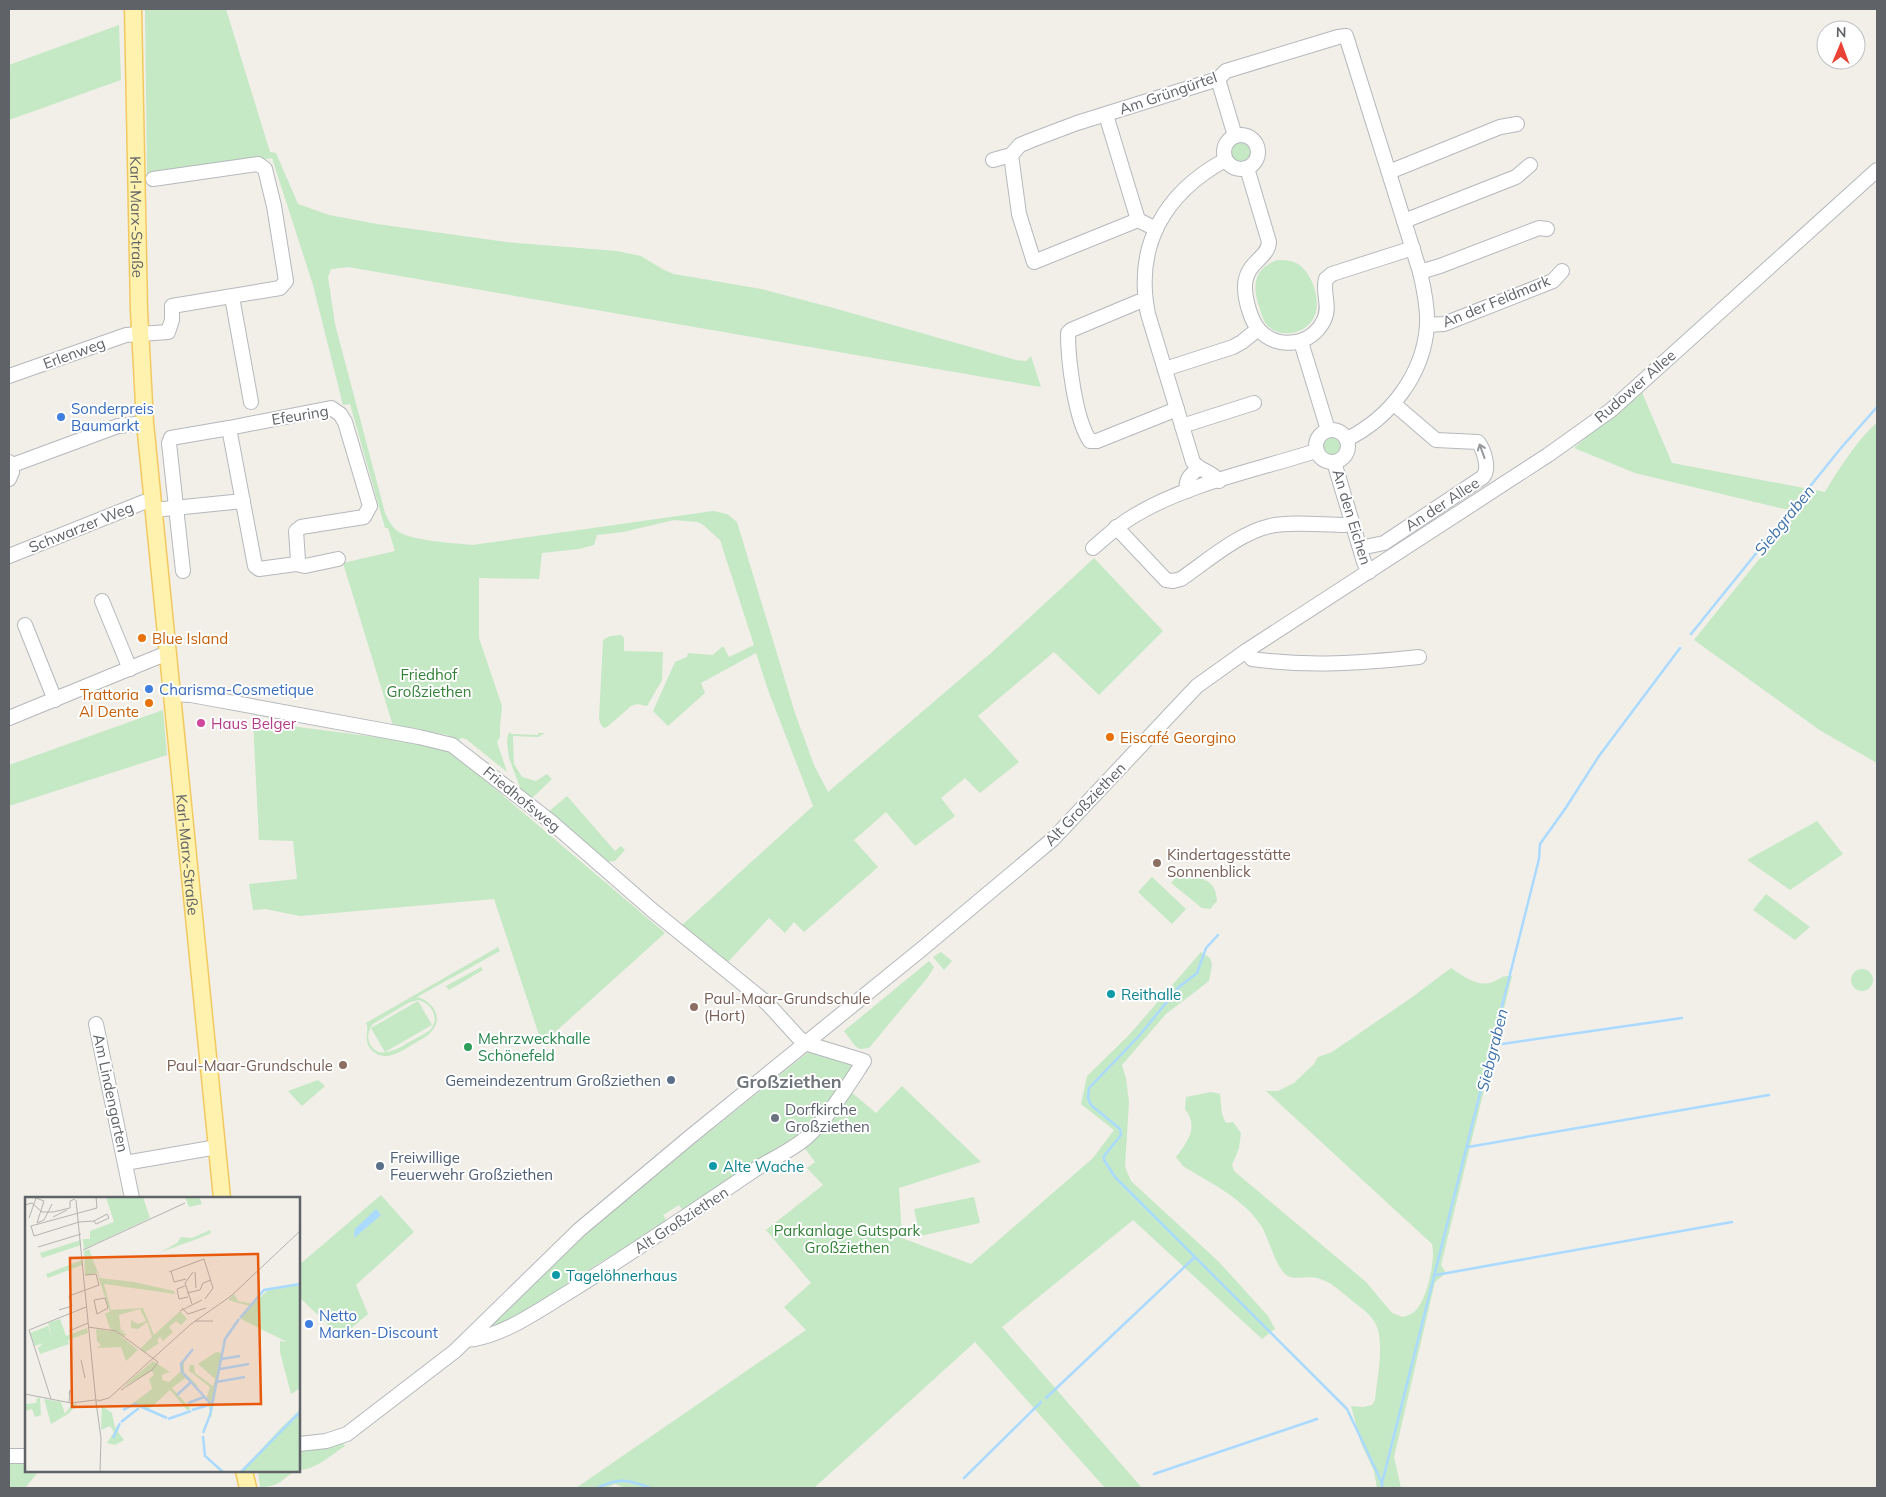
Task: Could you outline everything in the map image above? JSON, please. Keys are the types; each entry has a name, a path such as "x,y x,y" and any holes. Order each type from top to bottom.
{"main road":[{"name":"Karl-Marx-Straße","path":"133,9 140,333 145,424 222,1197"},
{"path":"244,1472 248,1488"},
{"path":"253,1472 253,1488"}],"street":[{"name":"Am Grüngürtel","path":"993,160 1011,155 1020,145 1077,123 1218,79 1226,71 1346,36"},
{"name":"An der Feldmark","path":"1346,36 1420,272 1426,299 1427,325 1420,357 1414,372 1394,404 1370,426 1347,439"},
{"path":"1218,79 1235,136"},
{"path":"1106,114 1138,220 1156,229"},
{"path":"1388,172 1500,127 1517,124"},
{"path":"1235,136 1250,137 1258,149 1257,158 1247,168 1237,169 1225,160 1224,148 1230,138 1235,136"},
{"path":"1011,155 1019,214 1034,265 1138,220"},
{"path":"1219,481 1213,475 1198,469 1193,462 1145,301 1146,258 1156,229 1170,206 1195,178 1225,160"},
{"path":"153,179 258,164 265,168 274,206 286,281 280,288 232,297 251,402"},
{"path":"1404,222 1516,177 1530,165"},
{"path":"1247,168 1270,242 1267,251 1252,265 1244,285 1245,296 1258,329 1272,339 1285,343 1301,342 1317,330 1324,320 1327,309 1324,285 1326,279 1332,274 1413,248"},
{"name":"Rudower Allee","path":"1369,572 1548,455 1610,410 1877,170"},
{"path":"1420,272 1539,228 1547,229"},
{"name":"An der Feldmark","path":"1427,325 1444,324 1553,281 1562,271"},
{"name":"Erlenweg","path":"9,376 126,335 168,332 172,320 172,306 232,297"},
{"path":"1145,301 1138,302 1062,335 1075,398 1090,441 1097,441 1177,409"},
{"path":"1165,369 1233,347 1258,329"},
{"path":"1301,342 1328,430"},
{"path":"1182,426 1254,403"},
{"name":"An der Allee","path":"1360,548 1384,542 1483,477 1486,473 1487,468 1478,442 1436,440 1394,404"},
{"name":"Efeuring","path":"230,428 331,408 340,414 344,422 370,506 364,517 302,527 296,531 298,560 296,564"},
{"path":"9,469 118,426 145,424"},
{"path":"183,572 169,443 171,438 230,428 255,566 259,570 296,564 305,566 338,560"},
{"path":"1093,548 1116,527 1150,506 1187,491 1316,451 1319,436 1328,430 1340,432 1347,439"},
{"name":"An den Eichen","path":"1316,451 1325,461 1334,462 1344,458 1347,453 1349,448 1347,439"},
{"name":"An den Eichen","path":"1334,462 1369,572"},
{"path":"1187,491 1186,483 1188,479 1198,469"},
{"path":"153,506 176,508 243,501"},
{"name":"Schwarzer Weg","path":"9,556 144,502 153,506"},
{"path":"1116,527 1166,580 1173,581 1180,579 1257,529 1273,525 1344,525 1353,523"},
{"name":"Alt Großziethen","path":"302,1442 326,1441 347,1434 454,1351 579,1230 682,1142 923,948 1053,839 1192,691 1208,677 1369,572"},
{"path":"102,601 130,669"},
{"path":"25,625 55,700"},
{"path":"1246,651 1252,659 1312,665 1419,657"},
{"path":"9,718 160,656 167,655"},
{"name":"Friedhofsweg","path":"171,694 191,695 419,737 452,745 550,821 652,910 768,1004 805,1043"},
{"name":"Am Lindengarten","path":"96,1024 132,1197"},
{"name":"Alt Großziethen","path":"467,1340 482,1339 498,1333 553,1301 656,1237 758,1168 807,1138 842,1096 864,1061 805,1043"},
{"name":"Am Lindengarten","path":"125,1163 216,1147"},
{"path":"9,1456 25,1456"}],"green space":[{"name":"Friedhof Großziethen","path":"145,9 226,9 270,152 276,153 298,204 329,215 377,224 506,242 617,251 641,256 674,274 761,289 1016,360 1026,361 1031,356 1041,387 348,267 331,269 328,277 335,324 385,513 392,526 399,532 424,540 472,545 713,511 727,514 737,522 795,713 814,765 828,792 991,653 1094,558 1163,631 1099,695 1054,652 978,716 1019,762 980,793 965,778 941,798 955,816 915,846 886,812 854,840 878,867 804,932 794,922 785,933 769,918 728,962 682,925 813,806 768,690 756,653 701,683 705,693 668,726 653,711 675,662 687,657 688,653 713,655 723,646 729,657 754,645 720,540 702,524 674,520 623,532 597,535 594,545 579,549 542,553 539,579 479,578 479,638 502,706 500,737 497,742 507,772 466,739 461,738 458,742 448,735 393,726 343,563 395,551 388,528 385,528 350,404 343,405 313,285 272,158 147,178"},
{"path":"119,25 121,80 9,120 9,65"},
{"path":"1241,140 1249,144 1253,152 1249,160 1241,164 1233,160 1229,152 1233,144"},
{"path":"1277,260 1291,261 1302,267 1311,279 1316,295 1317,303 1314,317 1305,328 1292,333 1278,332 1266,324 1257,298 1256,285 1259,273"},
{"path":"1641,390 1672,463 1825,492 1849,455 1877,422 1877,763 1821,731 1694,640 1797,512 1635,473 1574,448"},
{"path":"1328,434 1336,434 1343,441 1343,449 1336,456 1328,456 1321,449 1321,441"},
{"path":"621,635 624,638 624,651 663,652 662,680 647,706 637,704 631,706 604,728 599,719 603,640 610,636"},
{"path":"163,710 167,755 9,806 9,765"},
{"path":"253,721 447,748 665,933 542,1044 494,899 300,916 265,909 253,910 249,884 297,879 293,841 259,840"},
{"path":"511,732 511,734 538,735 538,733 545,733 538,737 513,736 514,764 522,777 536,781 547,774 552,779 530,800 522,793 509,758 507,742 508,734"},
{"path":"567,796 615,851 621,846 625,850 615,861 607,862 547,813"},
{"path":"1817,821 1843,854 1790,890 1747,860"},
{"path":"1183,869 1210,883 1213,887 1217,901 1210,909 1202,908 1171,883"},
{"path":"1152,877 1186,909 1172,924 1138,892"},
{"path":"1766,894 1810,927 1795,940 1753,910"},
{"path":"498,947 500,951 417,997 432,1006 437,1015 437,1021 426,1037 404,1050 387,1056 375,1053 368,1045 366,1023","holes":["418,1000 423,1002 433,1012 435,1021 430,1030 389,1052 378,1052 373,1048 368,1037 369,1030 373,1024 408,1003"]},
{"path":"941,952 952,961 944,970 933,957"},
{"name":"Parkanlage Gutspark Großziethen","path":"1201,952 1210,958 1212,965 1209,981 1166,1014 1122,1065 1126,1078 1129,1102 1125,1167 1131,1181 1219,1262 1268,1316 1275,1329 1262,1339 1133,1220 1002,1327 1142,1488 1105,1488 975,1342 814,1488 625,1488 615,1484 606,1488 576,1488 806,1330 784,1307 811,1283 766,1230 823,1185 807,1168 815,1162 804,1147 684,1213 679,1205 663,1215 668,1223 588,1270 522,1314 491,1328 490,1324 586,1233 811,1050 865,1067 851,1092 876,1113 902,1086 981,1162 899,1188 902,1238 971,1264 1093,1158 1114,1130 1081,1104 1087,1076 1129,1035"},
{"path":"929,961 934,967 928,977 869,1048 860,1049 855,1046 844,1031"},
{"path":"481,967 483,970 449,990 446,986"},
{"path":"1451,968 1471,980 1482,983 1493,982 1503,977 1512,976 1441,1265 1446,1273 1435,1282 1394,1457 1401,1488 1377,1488 1374,1471 1361,1443 1351,1406 1363,1407 1372,1405 1375,1400 1379,1371 1380,1338 1374,1321 1338,1289 1326,1281 1313,1277 1295,1278 1287,1276 1275,1257 1263,1229 1248,1209 1227,1193 1183,1166 1176,1157 1188,1140 1191,1128 1191,1122 1185,1109 1186,1097 1211,1092 1220,1094 1222,1114 1226,1123 1233,1122 1241,1133 1239,1148 1232,1165 1234,1171 1366,1282 1392,1313 1403,1317 1414,1312 1423,1299 1429,1280 1433,1260 1432,1244 1266,1091 1278,1091 1294,1083 1314,1064 1318,1057 1332,1052"},
{"path":"1862,969 1870,972 1873,980 1870,988 1862,991 1854,988 1851,980 1854,972"},
{"path":"418,1001 432,1025 385,1052 371,1028"},
{"path":"318,1080 325,1086 302,1106 288,1091"},
{"path":"381,1195 414,1232 356,1285 368,1314 341,1337 300,1298 300,1264"},
{"path":"974,1197 980,1223 920,1236 914,1209"},
{"path":"343,1443 345,1446 311,1468 300,1470 300,1449 326,1449"},
{"path":"25,1460 25,1472 38,1472 25,1488 9,1488 9,1461"},
{"path":"258,1472 294,1472 277,1484 260,1487"}],"water":[{"path":"376,1209 381,1215 354,1238 355,1229"}],"waterway":[{"name":"Siebgraben","path":"1691,634 1841,448 1877,407"},
{"name":"Siebgraben","path":"1382,1488 1539,859 1540,844 1599,756 1680,648"},
{"path":"1218,935 1206,948 1197,973 1179,987 1139,1036 1089,1088 1088,1098 1091,1105 1120,1129 1121,1135 1104,1156 1104,1160 1115,1177 1347,1409 1382,1483"},
{"path":"1492,1043 1502,1044 1682,1018"},
{"path":"1468,1147 1769,1095"},
{"path":"1436,1275 1732,1222"},
{"path":"1046,1398 1195,1257"},
{"path":"964,1478 1041,1402"},
{"path":"1154,1474 1317,1419"},
{"path":"597,1488 618,1481 636,1483 651,1488"}],"place":[{"name":"Sonderpreis Baumarkt","path":"61,417"},
{"name":"Blue Island","path":"142,638"},
{"name":"Charisma-Cosmetique","path":"149,689"},
{"name":"Trattoria Al Dente","path":"149,703"},
{"name":"Haus Belger","path":"201,723"},
{"name":"Eiscafé Georgino","path":"1110,737"},
{"name":"Kindertagesstätte Sonnenblick","path":"1157,863"},
{"name":"Reithalle","path":"1111,994"},
{"name":"Paul-Maar-Grundschule (Hort)","path":"694,1007"},
{"name":"Mehrzweckhalle Schönefeld","path":"468,1047"},
{"name":"Paul-Maar-Grundschule","path":"343,1065"},
{"name":"Gemeindezentrum Großziethen","path":"671,1080"},
{"name":"Dorfkirche Großziethen","path":"775,1118"},
{"name":"Freiwillige Feuerwehr Großziethen","path":"380,1166"},
{"name":"Alte Wache","path":"713,1166"},
{"name":"Tagelöhnerhaus","path":"556,1275"},
{"name":"Netto Marken-Discount","path":"309,1324"}],"district":[{"name":"Großziethen","path":"789,1081"}]}
